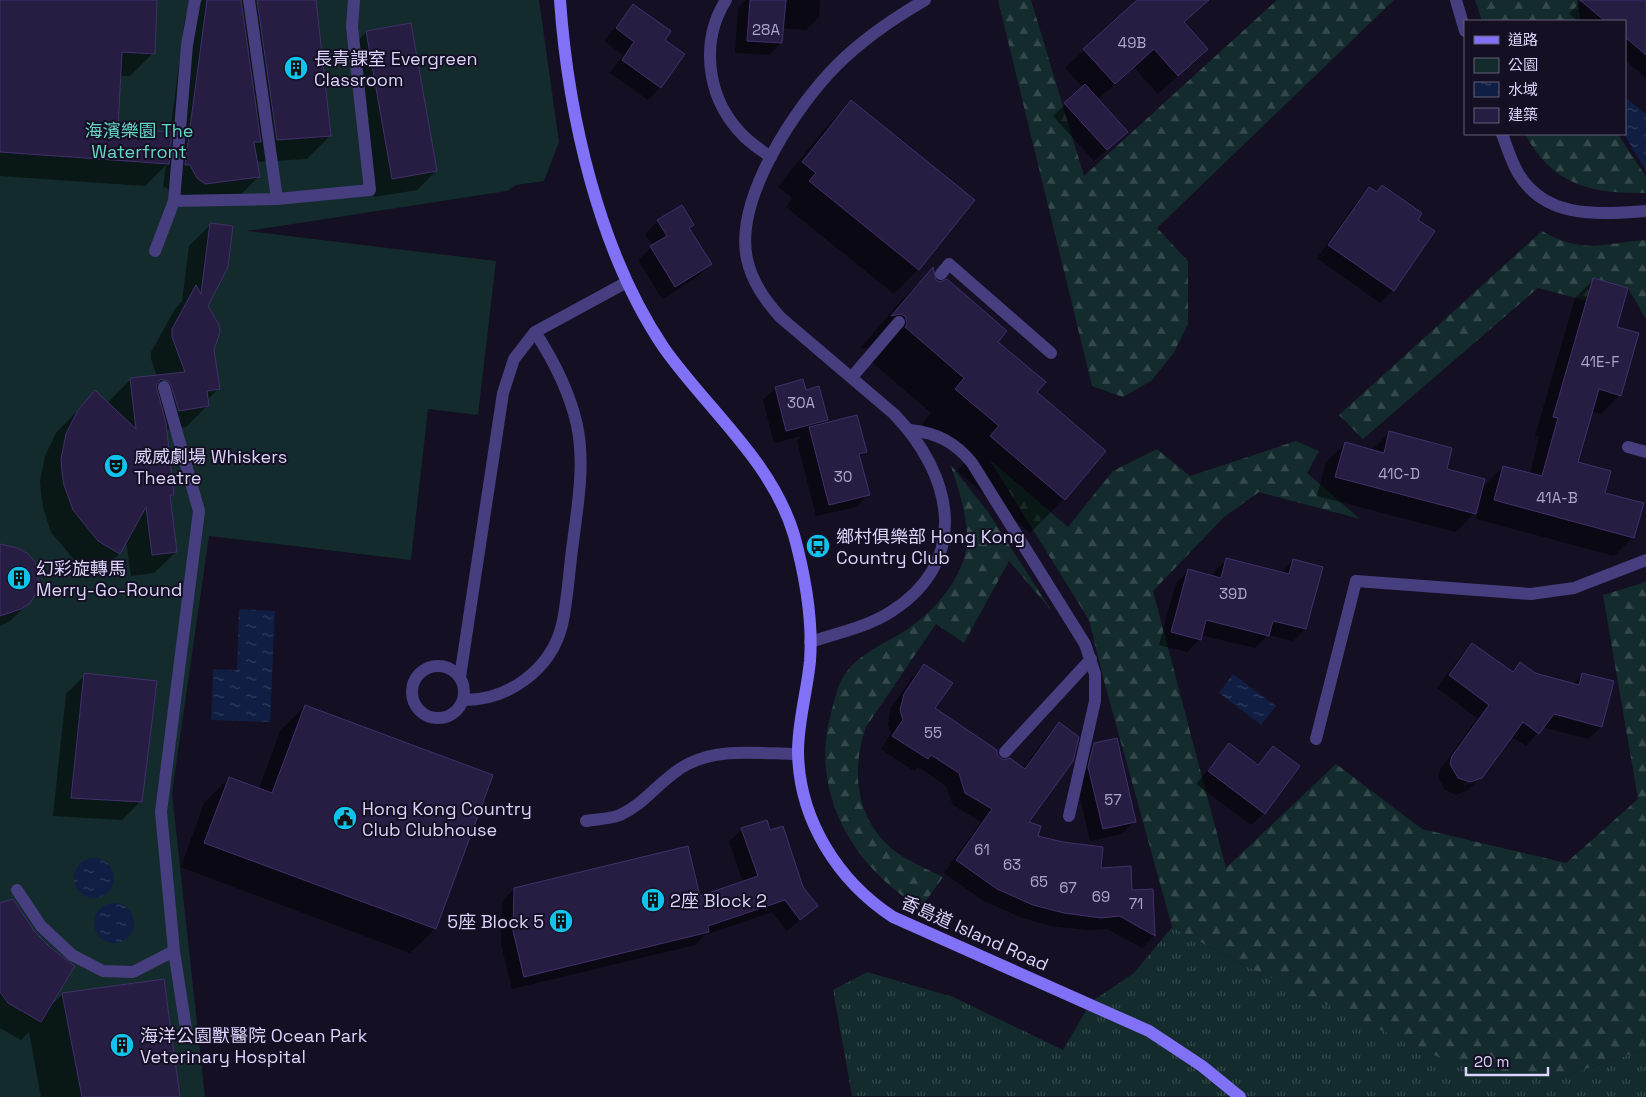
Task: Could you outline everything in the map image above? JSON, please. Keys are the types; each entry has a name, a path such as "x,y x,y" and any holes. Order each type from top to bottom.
{"main road":[{"name":"香島道 Island Road","path":"560,0 568,71 591,179 602,221 627,282 663,346 687,379 751,456 775,492 791,527 798,552 808,609 810,642 810,661 801,714 798,754 806,801 819,836 839,869 876,906 912,927 1112,1013 1149,1031 1202,1066 1240,1097"}],"street":[{"path":"155,251 174,201 187,45 195,0"},
{"path":"249,0 277,199"},
{"path":"174,201 277,199 370,190 352,27 354,0"},
{"path":"726,0 716,21 711,42 712,79 726,114 738,131 771,158"},
{"path":"810,642 876,620 891,612 917,590 938,562 945,536 943,504 932,468 910,430 894,414 780,317 764,297 752,275 745,241 746,225 755,192 771,158 804,105 838,64 885,27 925,0"},
{"path":"1456,0 1464,28"},
{"path":"1502,135 1519,174 1537,194 1558,207 1590,214 1646,211"},
{"path":"941,274 948,264 1051,353"},
{"path":"460,676 450,669 439,665 427,667 418,674 412,684 411,696 416,707 425,715 436,718 453,713 463,700 464,688 460,676 503,393 514,359 535,332 627,282"},
{"path":"852,378 899,322"},
{"path":"463,700 481,700 496,697 510,691 523,682 546,657 562,626 581,477 580,452 577,427 562,377 535,332"},
{"path":"164,387 199,511 161,812 174,951 186,1029"},
{"path":"910,430 927,432 943,438 954,445 972,463 1085,644 1095,674 1095,701 1069,816"},
{"path":"1628,447 1646,452"},
{"path":"1316,739 1356,581 1531,594 1574,588 1646,560"},
{"path":"1006,752 1091,659"},
{"path":"586,821 618,816 651,795 674,772 701,758 728,754 798,754"},
{"path":"18,890 41,926 72,955 103,971 133,972 174,951"}],"green space":[{"name":"海濱樂園 The Waterfront","path":"0,0 539,0 559,142 544,181 516,185 507,191 247,231 496,261 478,415 428,409 411,560 209,536 172,793 205,1097 0,1097"},
{"path":"998,0 1031,0 1084,176 1277,0 1394,0 1157,228 1188,261 1188,324 1173,354 1151,381 1123,397 1092,386"},
{"path":"1475,0 1577,0 1581,20 1482,20"},
{"path":"1526,135 1619,135 1646,177 1646,193 1608,191 1575,183 1548,165"},
{"path":"1542,231 1570,243 1593,246 1646,240 1646,319 1628,288 1594,278 1587,301 1538,288 1363,439 1339,415"},
{"path":"1296,441 1319,451 1307,473 1360,519 1259,492 1224,517 1153,591 1226,868 1336,764 1422,829 1566,863 1638,799 1603,595 1646,582 1646,1049 1558,1078 1453,1064 1242,964 1172,927 1089,620 989,459 1068,527 1113,471 1157,449 1190,476"},
{"path":"950,464 988,512 1051,610 1009,561 964,643 936,624 866,727 858,764 858,782 861,800 867,816 876,832 889,846 905,858 943,877 921,908 897,891 875,871 857,849 842,825 832,799 826,771 826,743 835,698 845,674 857,660 903,632 936,605 960,569 965,556 967,532 962,502"},
{"path":"1172,927 1242,964 1558,1078 1646,1049 1646,1097 852,1096 833,990 867,972 953,997 1063,1050 1091,1002 1134,973"}],"water":[{"path":"1626,98 1646,114 1646,171 1625,135"},
{"path":"239,609 275,611 270,722 211,720 213,669 237,670"},
{"path":"1233,674 1276,706 1261,725 1219,693"},
{"path":"98,858 105,861 111,867 114,878 113,886 105,895 98,898 90,898 83,895 75,886 74,874 77,867 86,859"},
{"path":"118,903 125,906 131,912 134,923 133,931 125,940 118,943 110,943 103,940 95,931 94,919 97,912 106,904"}],"building":[{"path":"0,0 157,0 155,54 122,52 118,128 172,132 169,164 0,152"},
{"path":"207,0 241,0 261,142 254,142 260,177 205,184 197,178 190,165 185,165"},
{"name":"長青課室 Evergreen Classroom","path":"257,0 316,0 331,136 277,140"},
{"path":"750,0 786,0 782,43 747,41"},
{"path":"1137,0 1209,0 1184,22 1208,49 1178,76 1154,49 1115,84 1083,49"},
{"path":"1580,0 1646,0 1646,55 1626,38 1626,20 1604,20"},
{"path":"633,4 671,31 665,40 685,54 661,88 622,60 634,42 616,28"},
{"path":"411,23 437,171 392,179 366,31"},
{"path":"1085,84 1128,132 1107,150 1064,103"},
{"path":"851,100 975,200 919,270 809,181 816,173 802,162"},
{"path":"1382,185 1422,213 1418,220 1435,231 1394,291 1328,245 1369,187 1377,192"},
{"path":"682,205 694,225 689,228 712,264 675,287 650,246 667,236 657,220"},
{"name":"威威劇場 Whiskers Theatre","path":"210,223 233,226 228,267 208,306 219,325 220,332 214,350 220,389 207,391 209,406 179,411 170,382 161,379 156,385 166,423 174,495 170,495 177,552 152,555 146,507 120,554 98,541 73,510 64,485 62,472 61,459 66,434 78,410 95,390 136,429 130,378 185,372 172,337 172,329 196,285 201,294"},
{"path":"933,267 936,280 940,282 947,279 1007,331 998,342 1046,382 1037,392 1106,451 1065,500 990,436 999,426 955,389 964,378 905,327 907,323 905,316 900,314 891,316"},
{"path":"1593,278 1628,288 1617,327 1639,333 1621,396 1599,389 1578,462 1611,471 1605,493 1644,503 1634,538 1494,500 1503,466 1542,476 1558,418 1553,417"},
{"path":"803,379 806,390 819,386 828,420 786,431 775,387"},
{"path":"857,415 867,452 859,454 870,495 829,505 809,427"},
{"path":"1389,431 1452,448 1447,469 1485,479 1476,514 1335,477 1345,442 1384,453"},
{"name":"幻彩旋轉馬 Merry-Go-Round","path":"0,544 18,548 28,554 35,562 39,583 30,603 21,609 0,616"},
{"path":"1226,558 1289,574 1293,559 1323,567 1306,629 1273,621 1269,636 1206,620 1201,640 1171,632 1188,569 1221,578"},
{"path":"1472,643 1513,672 1520,662 1535,673 1579,685 1582,673 1614,681 1602,727 1554,714 1539,734 1523,722 1482,778 1470,782 1458,778 1450,764 1452,756 1489,705 1449,675"},
{"path":"924,664 953,683 935,708 997,750 997,755 1003,760 1010,758 1025,769 1059,722 1079,737 1073,761 1029,822 1041,826 1038,836 1063,842 1103,847 1101,868 1131,866 1132,890 1153,889 1155,936 1120,916 1101,918 1064,913 1033,905 997,889 956,860 992,809 965,793 959,773 931,755 928,759 892,736 903,720 900,710 904,694"},
{"path":"84,673 157,681 142,802 71,798"},
{"name":"Hong Kong Country Club Clubhouse","path":"305,705 493,775 436,929 204,843 229,777 272,793"},
{"path":"1117,738 1136,822 1103,829 1088,767 1094,743"},
{"path":"1229,743 1258,765 1273,746 1300,766 1265,814 1208,771"},
{"path":"767,820 770,830 783,826 803,887 818,906 800,920 785,900 708,926 709,932 524,977 513,931 514,888 688,846 700,896 758,876 741,828"},
{"path":"13,899 35,932 51,948 75,966 41,1022 8,1003 0,992 0,903"},
{"name":"海洋公園獸醫院 Ocean Park Veterinary Hospital","path":"164,979 180,1097 82,1097 62,993"}],"place":[{"name":"長青課室 Evergreen Classroom","path":"296,68"},
{"name":"威威劇場 Whiskers Theatre","path":"116,466"},
{"name":"鄉村俱樂部 Hong Kong Country Club","path":"818,546"},
{"name":"幻彩旋轉馬 Merry-Go-Round","path":"19,578"},
{"name":"Hong Kong Country Club Clubhouse","path":"345,818"},
{"name":"2座 Block 2","path":"653,900"},
{"name":"5座 Block 5","path":"561,921"},
{"name":"海洋公園獸醫院 Ocean Park Veterinary Hospital","path":"122,1045"}]}
